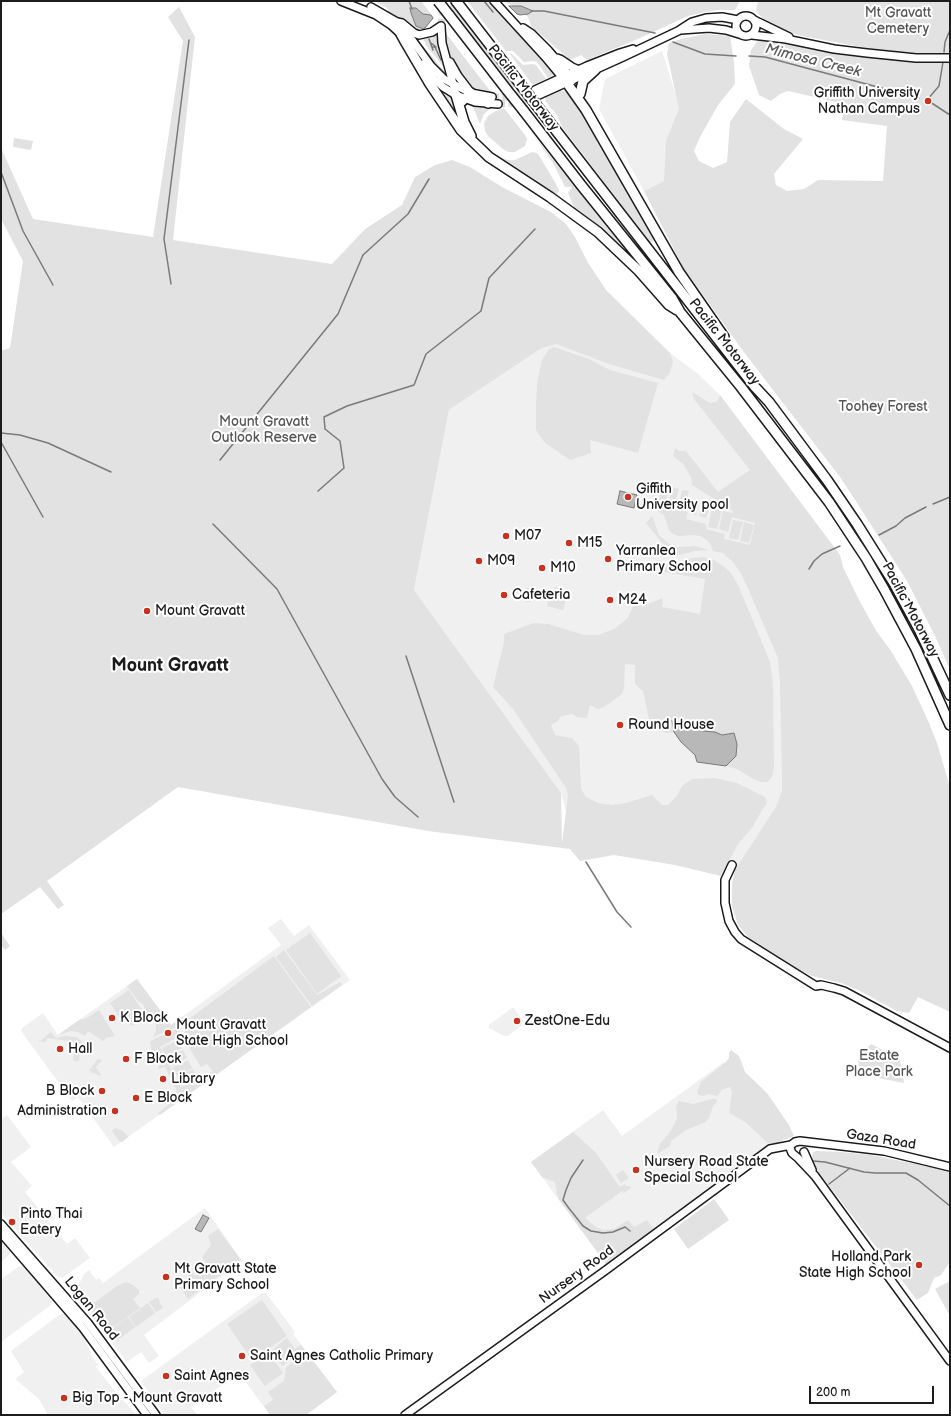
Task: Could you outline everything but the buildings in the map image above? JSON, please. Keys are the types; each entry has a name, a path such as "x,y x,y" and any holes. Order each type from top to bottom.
{"highway":[{"name":"Pacific Motorway","path":"438,1 581,185 672,298 680,312 786,445 829,502 884,589 902,622 929,676 950,725"},
{"name":"Pacific Motorway","path":"456,1 755,387 769,402 827,480 874,549 911,613 950,695"},
{"path":"401,34 430,84 461,130 493,160 550,197 598,232 639,271 669,305 680,312"},
{"path":"580,94 583,81 595,70"},
{"path":"567,79 580,94 586,110"},
{"path":"567,79 679,272 766,394 769,402"},
{"path":"462,98 464,122 473,141"}],"main road":[{"path":"341,1 376,15 401,34 434,79 443,87 462,98 488,104 498,104"},
{"path":"353,1 372,7 397,22 402,23 414,33 420,35 432,32 441,26 444,52 453,84 462,98"},
{"path":"494,1 567,79"},
{"path":"537,92 567,79 595,70 678,31 692,22 706,18 722,17 738,20 747,16 779,33 802,42"},
{"path":"738,20 736,25 739,34"},
{"path":"752,35 756,29 754,20"},
{"path":"397,22 431,66 441,77 453,84 462,98"},
{"path":"516,24 532,34 555,58 567,79"},
{"path":"678,31 709,28 726,30 744,36 752,35 802,42 834,49 916,58 950,58"},
{"path":"567,79 579,70 620,53 645,46"},
{"path":"444,52 448,56 458,76 462,98"},
{"path":"555,58 560,59 579,70"},
{"path":"462,98 492,97"},
{"path":"732,865 725,880 726,908 728,921 741,939 816,986 821,985 834,988 850,994 950,1048"},
{"path":"815,1176 804,1151 805,1146 802,1142 795,1142 790,1148 793,1154 815,1176 950,1361"},
{"name":"Gaza Road","path":"802,1142 884,1151 950,1166"},
{"name":"Nursery Road","path":"405,1415 763,1156 770,1149 791,1145"},
{"name":"Gaza Road","path":"804,1151 821,1145"},
{"path":"793,1154 799,1155 804,1151"},
{"name":"Nursery Road","path":"763,1156 776,1152 793,1154"},
{"name":"Logan Road","path":"1,1224 93,1330 156,1415"},
{"name":"Logan Road","path":"1,1233 65,1299 84,1328 147,1415"}],"shaded area":[{"path":"509,6 521,6 533,11 528,14 520,15"},
{"path":"410,8 416,8 423,14 431,15 433,18 423,29 416,26"},
{"path":"662,51 680,108 664,181 644,191 599,109 605,79"},
{"path":"546,308 638,322 670,353 697,373 720,395 840,555 790,874 574,840 561,793 414,590 449,410 542,348"},
{"name":"Giffith University pool","path":"620,491 637,495 634,508 617,504"},
{"path":"672,721 681,725 698,727 703,731 715,732 722,735 734,733 737,744 736,756 726,766 697,762 695,755 681,742 674,732"},
{"name":"Mount Gravatt State High School","path":"281,919 294,936 309,925 350,980 114,1147 78,1097 72,1101 21,1031 22,1028 43,1013 58,1035 137,979 171,1025 281,945 268,928"},
{"path":"514,1008 523,1021 522,1025 508,1036 504,1036 489,1028 489,1025"},
{"name":"Nursery Road State Special School","path":"724,1062 779,1138 606,1264 531,1162 603,1110 622,1136"},
{"path":"7,1115 31,1147 11,1162 32,1186 25,1192 67,1244 75,1238 90,1258 62,1278 57,1276 1,1213 1,1119"},
{"name":"Mt Gravatt State Primary School","path":"205,1208 242,1261 144,1335 159,1356 149,1363 141,1352 127,1362 77,1298 76,1294 84,1274 89,1270 96,1280 99,1278 103,1283"},
{"path":"203,1215 209,1218 201,1232 195,1229"},
{"path":"1,1241 11,1253 1,1262"},
{"path":"21,1266 24,1267 51,1299 52,1303 1,1342 1,1279"},
{"name":"Saint Agnes Catholic Primary","path":"262,1293 266,1293 295,1332 293,1334 337,1392 306,1415 270,1415 239,1373 191,1407 197,1415 165,1415 141,1381"},
{"path":"64,1314 82,1333 92,1356 98,1365 96,1367 121,1399 136,1415 48,1415 39,1399 15,1379 24,1372 11,1351 59,1315"}],"green space":[{"path":"374,1 421,1 434,18 425,29 416,30 400,17 396,18 389,13 387,8"},
{"path":"467,1 489,1 544,58 557,74 548,78 537,62 524,62 513,51 506,51"},
{"path":"502,1 740,1 735,10 718,10 688,16 587,60 581,55 570,60 531,26 528,17 514,6"},
{"name":"Mt Gravatt Cemetery","path":"758,1 950,1 950,54 910,56 797,35 765,21 756,11"},
{"path":"450,3 516,87 512,88 450,8"},
{"name":"Mount Gravatt Outlook Reserve","path":"179,7 195,37 173,240 332,264 365,229 402,205 415,177 435,165 452,160 470,167 502,187 551,212 566,224 575,237 587,261 606,290 670,353 673,362 670,372 664,380 609,364 556,344 542,348 449,410 414,590 561,793 562,843 568,795 566,788 513,709 493,687 504,642 504,634 534,623 548,624 584,635 598,635 614,629 628,618 633,606 643,606 663,598 662,607 700,614 705,579 663,572 666,566 692,558 703,557 714,560 731,573 739,587 770,662 773,683 774,768 772,777 767,782 761,782 753,779 737,769 726,766 731,762 722,735 715,732 703,731 698,727 681,725 673,722 674,732 666,733 656,728 649,719 643,691 635,684 635,665 625,664 624,688 622,694 604,707 598,709 590,705 587,718 577,717 572,714 561,716 557,722 551,725 555,735 572,738 579,746 581,789 586,797 598,803 612,805 626,803 652,795 662,805 668,805 677,796 682,786 692,779 714,778 737,783 765,797 767,803 752,828 738,844 721,876 675,865 614,855 580,861 570,849 428,831 178,787 47,881 64,905 58,909 40,887 1,914 1,351 10,348 23,261 1,219 1,148 33,219 153,237 183,41 168,17"},
{"path":"439,30 446,70 422,38"},
{"path":"444,31 491,92 474,88 457,72 448,53 444,40"},
{"name":"Toohey Forest","path":"705,34 730,36 734,62 735,84 718,105 700,137 694,151 699,161 713,168 727,162 730,122 746,99 784,129 803,139 774,174 776,185 787,191 804,189 818,180 883,181 887,126 842,120 845,104 788,91 780,94 771,101 759,95 749,66 751,50 758,40 859,56 950,63 950,670 935,636 907,581 840,477 743,351 683,267 644,191 664,181 666,141 679,109 667,54 669,43"},
{"path":"423,46 448,76 431,61 422,47"},
{"path":"509,53 523,65 536,65 546,79 533,85"},
{"path":"560,91 565,91 570,94 597,134 597,143 602,147 639,211 654,239 652,242 650,242 562,127 557,115 546,102 545,98"},
{"path":"448,93 454,96 460,121 442,99"},
{"path":"472,104 491,108 484,114 480,124"},
{"path":"504,108 527,139 525,146 515,152 508,152 503,149 488,136 485,131 484,123 488,116"},
{"path":"532,133 610,231 624,246 634,259 633,260 575,210 568,193 572,187 565,187 553,163"},
{"path":"14,138 33,141 31,150 13,147"},
{"path":"532,152 537,153 540,157 556,184 559,191 555,196 501,158 515,160"},
{"path":"554,347 589,359 610,370 658,383 638,453 590,440 591,453 570,460 545,443 536,430 537,383 542,360 549,349"},
{"path":"692,392 710,403 717,402 720,395 840,555 843,567 858,598 875,629 891,651 912,686 929,723 937,743 950,787 950,1012 918,997 909,1013 897,1011 858,990 841,983 812,976 798,969 748,937 738,925 732,906 732,883 735,870 776,807 782,791 780,683 778,658 747,586 733,562 723,553 713,551 707,540 700,536 679,536 673,534 669,530 664,515 656,510 664,482 670,483 665,506 688,512 686,519 706,524 706,529 725,534 724,539 750,545 755,523 732,517 728,532 719,529 723,511 733,513 733,511 692,485 691,477 683,464 673,456 675,448 679,451 686,451 718,492 750,470 694,399"},
{"path":"672,487 679,489 675,503 669,502"},
{"path":"682,490 689,491 685,506 679,504"},
{"path":"693,499 700,501 696,515 689,514"},
{"path":"703,502 710,503 706,518 699,516"},
{"path":"712,508 722,510 717,529 708,527"},
{"path":"652,516 659,535 673,547 694,546 709,550 695,551 676,556 672,555 646,523"},
{"path":"733,520 743,522 738,540 729,538"},
{"path":"744,522 754,525 749,543 740,541"},
{"path":"555,587 568,591 563,610 547,606 549,597 552,597"},
{"path":"525,588 531,588 535,592 535,598 531,602 525,602 521,598 521,592"},
{"path":"1,933 10,946 5,950 1,945"},
{"path":"310,933 341,976 317,994 286,950"},
{"path":"284,950 317,995 340,982 342,985 312,1006 276,957"},
{"path":"274,956 311,1007 160,1115 158,1113 178,1097 175,1093 177,1091 165,1067 159,1069 158,1066 167,1061 181,1087 213,1071 207,1064 201,1067 184,1039 184,1032 189,1019"},
{"path":"137,979 171,1025 184,1016 186,1023 153,1037 156,1030 156,1024 146,1012 143,1004 138,1001 127,986"},
{"path":"129,990 141,1009 122,1021 110,1003"},
{"path":"99,1010 115,1036 106,1038 103,1041 88,1031 85,1036 78,1032 71,1031 58,1035 79,1020 87,1018"},
{"path":"141,1010 147,1019 131,1026 127,1019"},
{"path":"180,1028 176,1038 160,1047 166,1059 156,1065 150,1042"},
{"path":"51,1032 57,1038 64,1036 77,1037 84,1044 88,1045 81,1045 79,1061 73,1061 75,1042 47,1038 46,1042 38,1041"},
{"path":"178,1040 182,1048 166,1056 162,1048"},
{"name":"Estate Place Park","path":"871,1044 900,1059 904,1083 873,1077 859,1068 858,1058"},
{"path":"183,1050 187,1058 171,1066 167,1058"},
{"path":"731,1050 739,1056 745,1072 767,1093 789,1125 794,1136 776,1143 768,1143 745,1122 729,1113 732,1092 730,1087 721,1090 717,1096 708,1094 704,1096 699,1095 697,1092 701,1082 726,1062 729,1058 729,1053"},
{"path":"98,1059 102,1060 96,1067 101,1075 100,1076 89,1070"},
{"path":"188,1060 192,1068 177,1076 172,1068"},
{"path":"193,1069 197,1077 181,1085 177,1077"},
{"path":"716,1099 717,1102 713,1106 709,1118 704,1123 686,1130 671,1141 670,1146 657,1153 660,1144 670,1132 677,1119 676,1106 679,1101 693,1104"},
{"path":"115,1128 123,1131 128,1137 122,1142 119,1141 112,1131"},
{"path":"573,1132 596,1153 619,1186 625,1184 626,1186 631,1186 631,1188 624,1193 622,1191 585,1218 596,1227 603,1230 614,1229 628,1220 634,1227 647,1220 654,1229 606,1264 558,1198 555,1182 542,1177 531,1162"},
{"name":"Holland Park State High School","path":"817,1151 871,1155 950,1171 950,1262 941,1275 934,1278 928,1293 917,1300 816,1169 812,1159 813,1152"},
{"path":"623,1170 629,1178 621,1183 616,1175"},
{"path":"714,1199 729,1220 688,1249 674,1229"},
{"path":"218,1229 241,1260 188,1299 179,1286 187,1281 186,1279 191,1271 194,1275 202,1274 206,1263 202,1257 211,1245 208,1236"},
{"path":"950,1281 950,1316 935,1289"},
{"path":"126,1282 139,1290 139,1294 133,1299 140,1308 109,1330 91,1311 93,1304 117,1286"},
{"path":"158,1297 163,1308 156,1312 149,1302"},
{"path":"262,1300 287,1336 252,1360 227,1324"},
{"path":"148,1303 155,1313 136,1327 129,1317"},
{"path":"128,1317 135,1327 117,1341 109,1331"},
{"path":"287,1338 295,1349 301,1345 337,1392 306,1415 270,1415 264,1406 273,1400 268,1392 284,1381 286,1367 294,1362 292,1359 282,1366 271,1351"},
{"path":"268,1352 283,1373 265,1386 250,1365"}],"waterway":[{"name":"Mimosa Creek","path":"409,1 412,9"},
{"path":"484,1 493,12"},
{"name":"Mimosa Creek","path":"531,11 544,11 655,33"},
{"name":"Mimosa Creek","path":"944,52 945,42 950,30"},
{"path":"429,39 433,50"},
{"path":"171,284 164,239 189,40"},
{"name":"Mimosa Creek","path":"673,42 705,54 736,56"},
{"path":"431,43 436,47"},
{"path":"432,47 435,47 441,60"},
{"name":"Mimosa Creek","path":"749,56 765,57 919,98"},
{"name":"Mimosa Creek","path":"926,99 927,100 939,86 943,62"},
{"path":"927,100 950,115"},
{"path":"1,172 23,231 53,285"},
{"path":"220,460 338,314 363,255 408,214 429,179"},
{"path":"318,491 344,468 340,441 325,429 324,417 347,406 414,385 426,354 481,311 489,278 535,229"},
{"path":"1,433 20,435 48,443 111,472"},
{"path":"1,442 43,517"},
{"path":"933,504 950,497"},
{"path":"879,535 896,526 905,518 926,507"},
{"path":"213,524 277,589 382,779 395,797 418,817"},
{"path":"809,569 814,561 822,554 840,546"},
{"path":"406,656 454,802"},
{"path":"586,862 617,912 631,927"},
{"path":"583,1160 571,1178 563,1200 583,1226 591,1231 603,1233 613,1232 625,1227 630,1231"},
{"path":"813,1161 825,1162 864,1172 906,1173 918,1180 950,1206"},
{"path":"829,1184 850,1168"}],"tunnel":[{"path":"441,26 443,4"},
{"path":"492,97 511,97 531,91"},
{"path":"498,104 518,103 535,97"}],"place":[{"name":"Griffith University Nathan Campus","path":"928,101"},
{"name":"Giffith University pool","path":"628,497"},
{"name":"M07","path":"506,536"},
{"name":"M15","path":"569,543"},
{"name":"Yarranlea Primary School","path":"608,559"},
{"name":"M09","path":"479,561"},
{"name":"M10","path":"542,568"},
{"name":"Cafeteria","path":"504,595"},
{"name":"M24","path":"610,600"},
{"name":"Mount Gravatt","path":"147,611"},
{"name":"Round House","path":"620,725"},
{"name":"K Block","path":"112,1018"},
{"name":"ZestOne-Edu","path":"517,1021"},
{"name":"Mount Gravatt State High School","path":"168,1033"},
{"name":"Hall","path":"60,1049"},
{"name":"F Block","path":"126,1059"},
{"name":"Library","path":"163,1079"},
{"name":"B Block","path":"102,1091"},
{"name":"E Block","path":"136,1098"},
{"name":"Administration","path":"115,1111"},
{"name":"Nursery Road State Special School","path":"636,1170"},
{"name":"Pinto Thai Eatery","path":"12,1222"},
{"name":"Holland Park State High School","path":"919,1265"},
{"name":"Mt Gravatt State Primary School","path":"166,1277"},
{"name":"Saint Agnes Catholic Primary","path":"242,1356"},
{"name":"Saint Agnes","path":"166,1376"},
{"name":"Big Top - Mount Gravatt","path":"64,1398"}],"district":[{"name":"Mount Gravatt","path":"170,666"}]}
